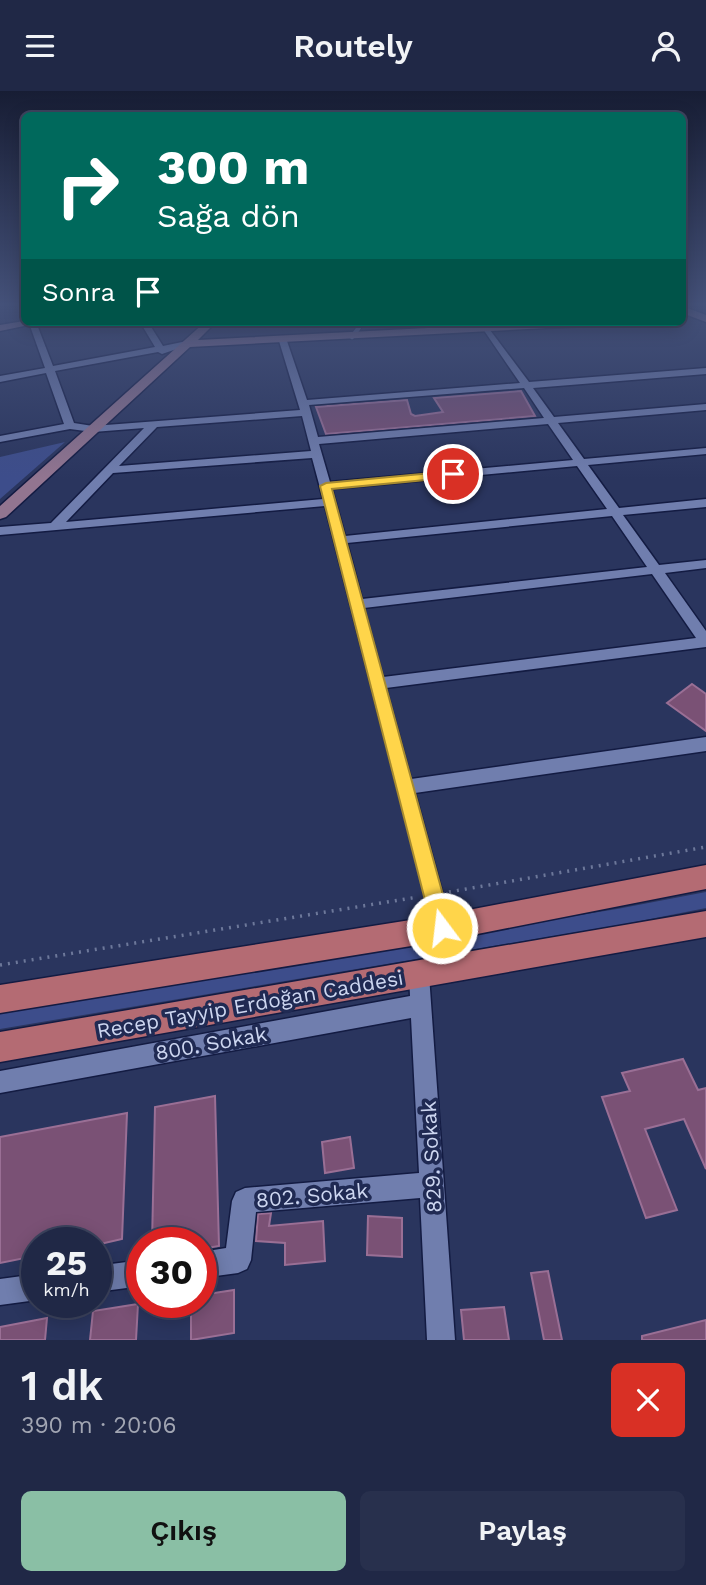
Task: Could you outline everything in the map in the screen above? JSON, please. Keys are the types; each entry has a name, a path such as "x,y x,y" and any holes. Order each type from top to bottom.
{"main road":[{"path":"0,999 442,928 706,877"},
{"name":"Recep Tayyip Erdoğan Caddesi","path":"0,1047 706,924"}],"street":[{"path":"48,363 70,426"},
{"path":"0,379 94,363"},
{"path":"0,514 166,363"},
{"path":"290,363 326,486 442,928"},
{"path":"377,683 706,642 511,363"},
{"path":"0,439 70,426 93,429 154,424 526,385 706,370"},
{"path":"109,470 551,420 706,407"},
{"path":"54,527 154,424"},
{"path":"326,486 706,451"},
{"path":"0,531 330,502"},
{"path":"340,540 706,503"},
{"path":"357,604 706,564"},
{"path":"405,787 706,744"},
{"name":"829. Sokak","path":"419,975 441,1340"},
{"name":"800. Sokak","path":"0,1082 421,1005"},
{"name":"802. Sokak","path":"217,1263 238,1260 245,1201 433,1184"},
{"path":"0,1292 21,1289"}],"path":[{"path":"0,965 706,847"}],"shaded area":[{"path":"65,442 0,499 0,457"},
{"path":"706,892 706,908 625,924 0,1029 0,1010"}],"building":[{"path":"521,391 535,416 326,434 316,407 407,400 411,414 415,416 443,412 434,398"},
{"path":"692,684 706,694 706,731 667,703"},
{"path":"683,1059 698,1090 706,1088 706,1169 684,1119 645,1129 677,1210 646,1218 602,1097 630,1091 622,1073"},
{"path":"215,1096 219,1246 217,1227 152,1227 155,1107"},
{"path":"127,1113 122,1239 112,1241 112,1227 21,1227 21,1259 0,1263 0,1137"},
{"path":"350,1137 354,1168 325,1173 322,1142"},
{"path":"271,1213 269,1226 323,1221 325,1261 285,1265 285,1243 256,1241 258,1214"},
{"path":"368,1216 402,1218 402,1257 367,1255"},
{"path":"548,1271 562,1340 544,1340 531,1273"},
{"path":"234,1290 234,1333 191,1340 191,1318 217,1318 217,1293"},
{"path":"126,1306 126,1318 137,1318 136,1340 90,1340 92,1318 112,1318 112,1308"},
{"path":"504,1307 509,1340 464,1340 461,1310"},
{"path":"47,1318 45,1340 0,1340 0,1327"},
{"path":"706,1320 706,1340 642,1340 642,1336"}],"route":[{"path":"442,928 326,486 453,474"}]}
